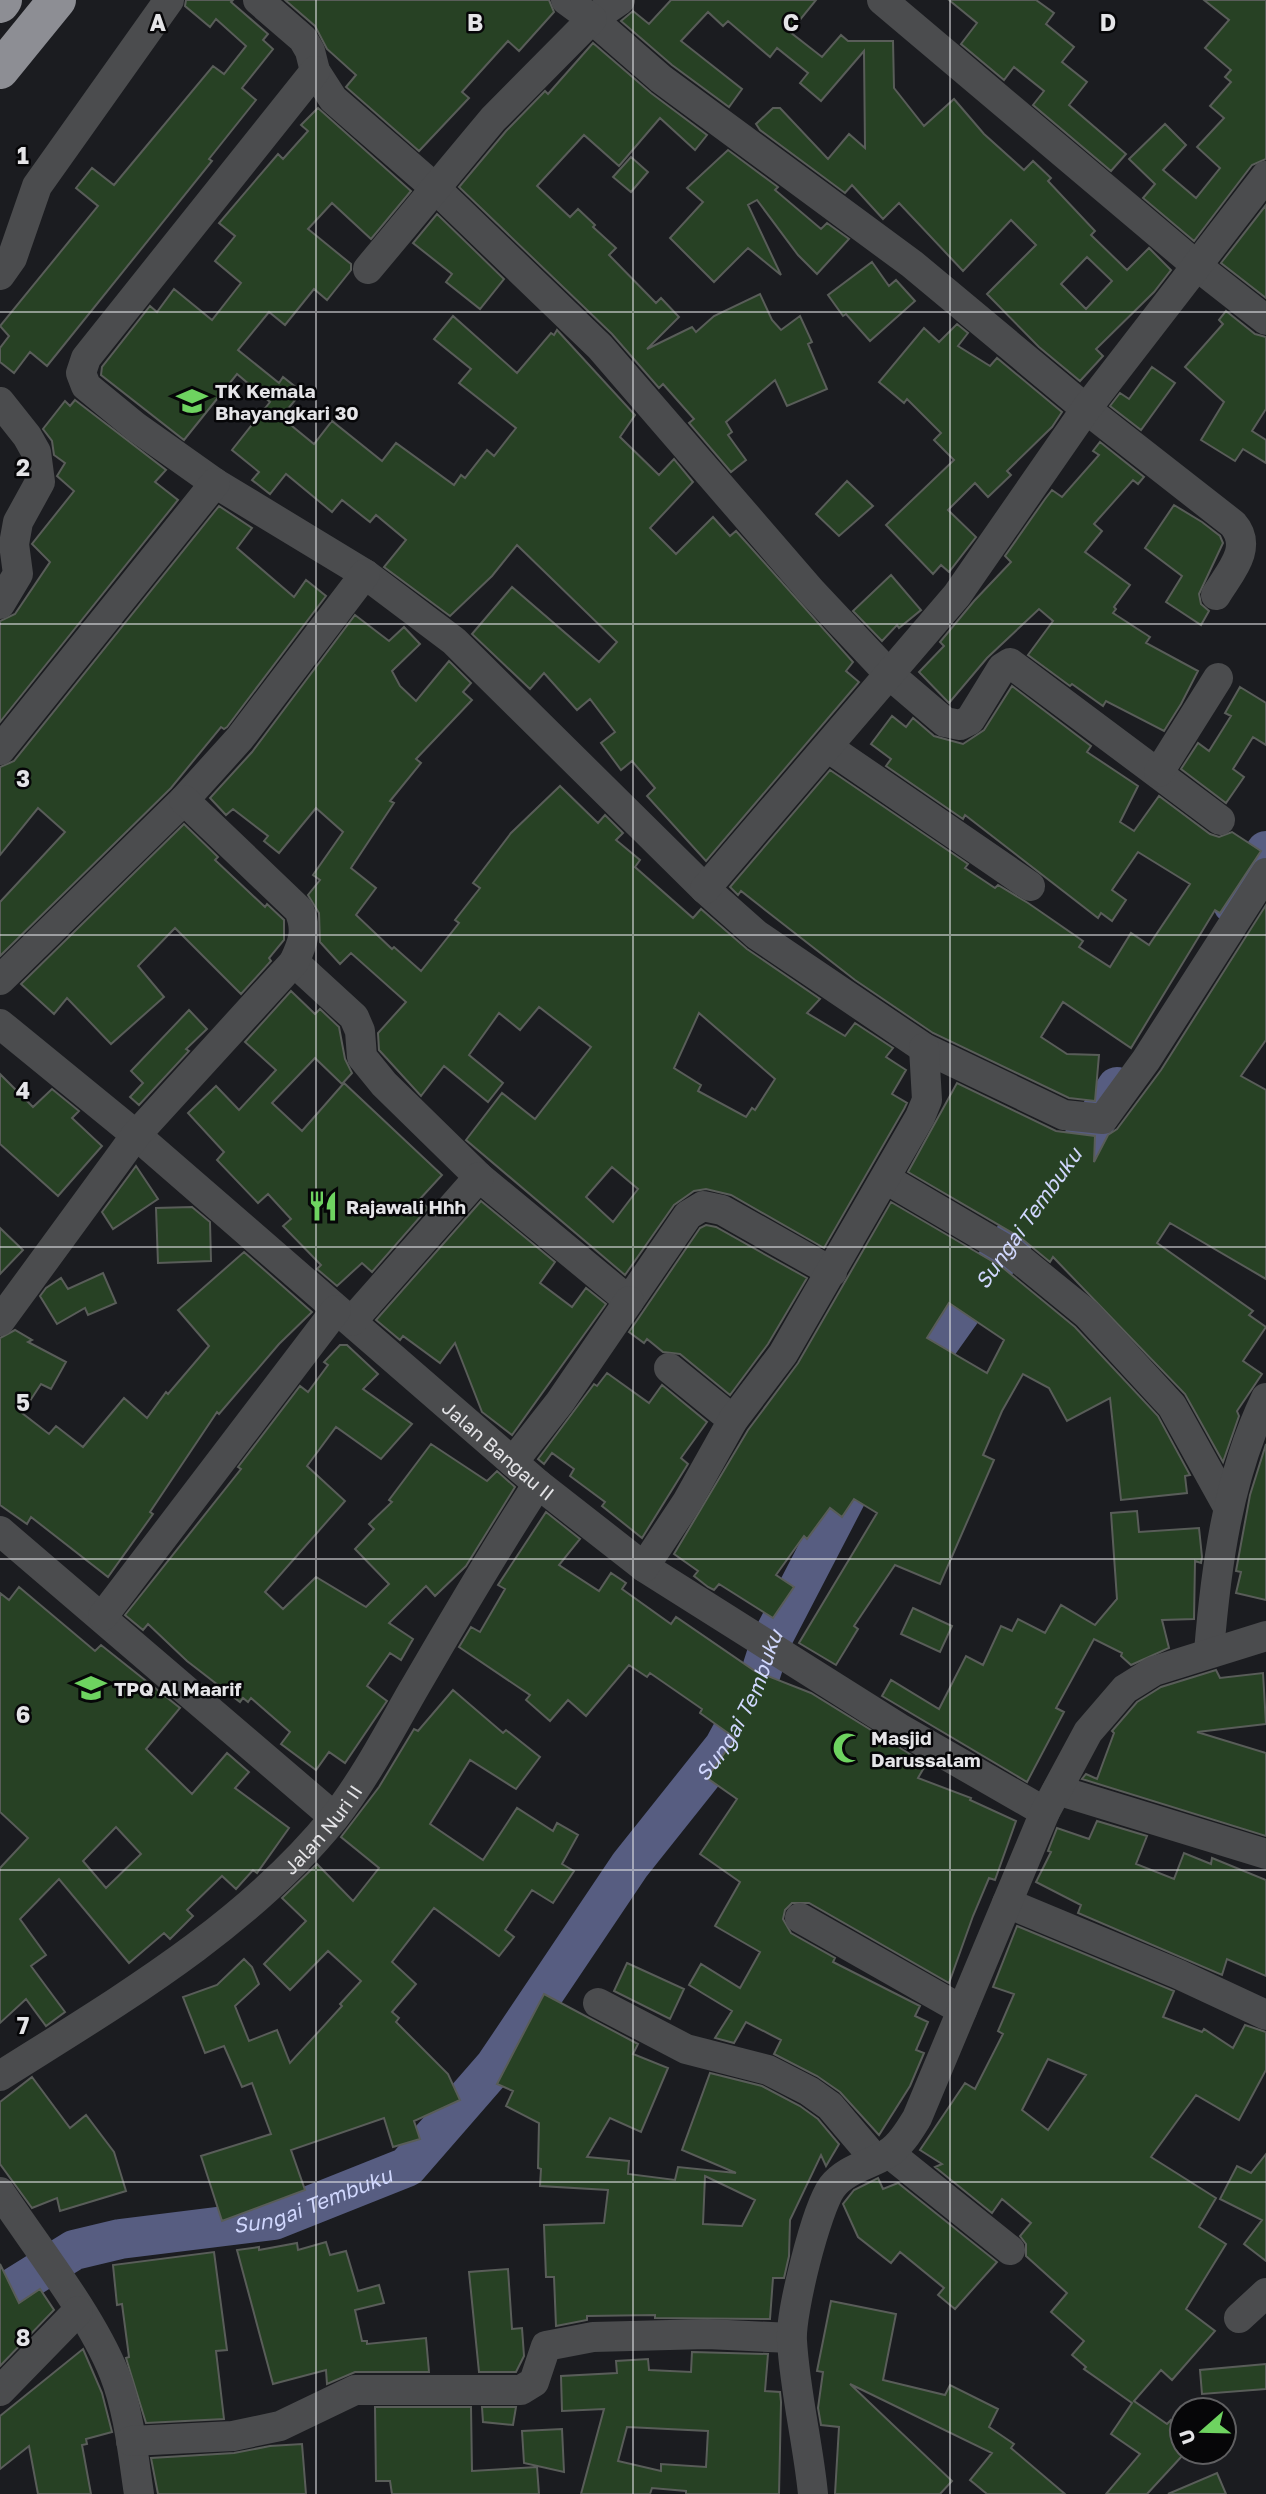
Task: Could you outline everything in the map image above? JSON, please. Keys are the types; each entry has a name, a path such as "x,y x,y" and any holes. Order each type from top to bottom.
{"highway":[{"path":"0,4 4,0"},
{"path":"0,70 57,0"}],"street":[{"path":"0,275 12,258 37,186 169,0"},
{"path":"258,0 303,39 310,51 315,71 333,99 434,187 600,347 785,562 890,674 945,722 960,725 970,720 1002,668 1010,663 1220,820"},
{"path":"566,0 661,79 912,264 1086,409 1176,478 1241,533 1243,549 1216,595"},
{"path":"368,269 493,119 592,19 620,0"},
{"path":"882,0 1197,266 1266,320"},
{"path":"315,71 82,367 86,386 136,427 215,483 365,574 454,641 705,889 757,935 924,1048 1085,1119 1103,1119 1146,1060 1266,873"},
{"path":"705,889 829,748 957,595 1086,409 1266,176"},
{"path":"0,402 36,452 40,482 18,522 13,544 18,574 0,604"},
{"path":"0,750 215,483"},
{"path":"0,980 184,800 240,738 365,574"},
{"path":"1159,772 1218,678"},
{"path":"829,748 1030,886"},
{"path":"0,1321 136,1135 294,961 304,934 304,922 299,910 184,800"},
{"path":"294,961 354,1017 360,1031 365,1062 479,1177 629,1301"},
{"name":"Jalan Bangau II","path":"0,1024 136,1135 538,1484 644,1567 899,1728 1051,1801 1266,1854"},
{"path":"644,1567 687,1502 733,1420 783,1354 886,1179 927,1100 924,1048"},
{"path":"103,1616 344,1315 479,1177"},
{"path":"886,1179 1007,1250 1087,1314 1172,1406 1228,1507"},
{"path":"513,1462 560,1402 688,1215 704,1206 722,1210 832,1272"},
{"path":"669,1368 733,1420"},
{"path":"1209,1652 1214,1595 1228,1507 1266,1398"},
{"name":"Jalan Nuri II","path":"0,2076 151,1979 213,1933 267,1888 334,1818 389,1733 502,1539 538,1484"},
{"path":"0,1531 103,1616 334,1818"},
{"path":"813,2494 791,2338 813,2229 832,2187 844,2175 882,2156 917,2118 1051,1801 1088,1732 1125,1689 1154,1671 1266,1636"},
{"path":"1007,1903 1178,1974 1266,2015"},
{"path":"800,1918 962,2010"},
{"path":"598,2003 686,2049 768,2070 809,2091 830,2106 882,2156 1010,2250"},
{"path":"0,2192 78,2311 115,2376 131,2441 139,2494"},
{"path":"1238,2318 1266,2293"},
{"path":"0,2391 78,2311"},
{"path":"131,2441 233,2436 280,2426 355,2390 521,2390 534,2382 546,2346 582,2339 707,2334 791,2338"}],"building":[{"path":"186,0 233,0 231,2 268,34 263,40 273,49 242,88 256,100 209,159 212,161 47,366 30,352 14,373 0,362 0,348 9,336 0,326 98,206 76,188 92,168 114,185 213,66 224,74 246,46 216,19 210,27 185,6"},
{"path":"285,0 549,0 554,12 519,51 508,41 462,92 469,98 419,151 346,87 356,75 327,49 315,26"},
{"path":"671,0 816,0 790,32 822,57 841,35 848,41 893,41 894,88 924,126 954,99 984,134 1024,170 1033,161 1051,178 1048,181 1095,231 1091,235 1127,270 1149,248 1171,270 1154,292 1096,349 1103,356 1080,381 1039,347 987,294 1036,245 1011,220 963,271 899,203 883,219 852,185 845,193 760,130 756,124 773,108 780,108 828,159 849,134 865,148 864,51 821,101 800,83 808,73 777,48 770,57 728,21 723,26 708,12 681,41 742,89 729,107 672,65 621,21 633,11 649,24","holes":["1087,257 1112,281 1086,309 1061,284"]},
{"path":"949,0 1036,0 1054,13 1046,24 1074,47 1062,62 1087,82 1069,105 1126,154 1111,171 1033,105 1044,91 1014,67 1004,80 961,44 977,23"},
{"path":"1204,0 1266,0 1266,159 1252,165 1194,241 1143,198 1155,184 1129,159 1165,124 1186,145 1163,170 1196,198 1220,168 1197,147 1224,118 1210,106 1231,82 1225,77 1231,70 1205,48 1229,20"},
{"path":"593,43 651,93 707,135 695,150 660,118 619,166 584,135 537,186 570,217 578,209 616,248 609,255 656,303 661,298 679,317 647,349 692,327 696,332 714,316 760,294 772,320 781,330 800,316 812,342 808,344 827,389 787,406 775,380 726,422 732,432 728,435 746,460 731,472 689,423 694,419 663,384 659,388 612,334 459,187 506,131 545,91 548,94"},
{"path":"318,108 411,191 371,239 332,203 308,229 351,264 351,270 327,300 314,289 285,325 269,312 238,350 279,383 283,377 302,392 281,417 314,444 332,421 382,461 396,443 454,485 461,475 465,478 487,450 494,456 516,428 459,383 471,369 434,339 453,316 517,373 551,333 554,335 557,330 635,415 620,437 659,475 674,459 693,482 650,528 676,554 713,517 730,536 736,531 853,662 846,671 859,682 706,861 647,796 655,788 632,761 621,770 601,743 615,732 590,699 577,710 544,673 530,689 472,634 512,587 599,662 617,642 517,545 492,576 450,616 384,567 406,540 376,515 370,522 342,500 332,512 286,474 270,494 252,480 259,472 232,450 270,402 237,374 184,440 101,375 102,367 150,306 157,312 174,289 212,320 241,283 215,261 235,236 219,223 278,154 283,159 308,131 301,125"},
{"path":"728,150 778,187 775,190 821,229 827,223 849,239 817,274 798,255 757,200 748,205 781,275 748,248 714,282 670,238 703,202 687,188"},
{"path":"631,157 648,172 631,192 613,177"},
{"path":"1266,205 1266,298 1221,263"},
{"path":"437,214 504,279 480,309 446,282 452,274 413,243"},
{"path":"872,262 889,286 896,280 915,301 870,341 846,314 843,316 828,295"},
{"path":"1226,311 1255,334 1266,337 1266,409 1252,431 1266,440 1266,463 1243,449 1235,461 1201,440 1224,402 1185,367 1223,324 1219,320"},
{"path":"957,324 968,333 958,346 990,366 997,358 1062,412 1052,427 1007,471 1011,475 988,497 975,483 948,510 976,537 949,572 941,565 933,574 886,525 954,460 934,440 941,433 907,399 904,403 879,382 924,328 939,342"},
{"path":"1152,367 1175,383 1141,430 1110,406 1120,393 1129,399"},
{"path":"75,400 166,470 155,482 178,500 0,722 0,621 15,614 50,562 32,544 74,491 57,476 65,463 54,455 52,441 43,429 65,401 70,406"},
{"path":"1100,442 1144,477 1138,484 1133,480 1094,524 1102,531 1085,552 1130,585 1114,607 1116,609 1113,613 1150,637 1146,643 1198,671 1181,704 1164,731 1106,701 1103,706 1072,684 1070,686 1028,655 1053,621 1039,609 987,658 949,703 919,672 944,646 940,642 974,601 1011,562 1005,556 1052,490 1062,497 1099,455 1093,451"},
{"path":"847,481 873,506 839,536 816,514"},
{"path":"1174,505 1202,522 1220,536 1223,543 1199,594 1201,604 1209,611 1201,625 1166,602 1182,576 1145,548"},
{"path":"219,506 252,528 237,548 294,597 306,580 326,596 227,727 221,727 171,788 0,956 0,902 65,832 38,808 0,855 0,767 14,761"},
{"path":"891,575 921,610 899,628 897,625 882,641 853,611"},
{"path":"355,615 389,641 404,627 420,644 392,671 400,686 416,701 449,661 471,683 463,692 472,700 416,759 421,763 390,801 394,803 351,868 376,888 356,915 392,949 394,947 421,971 459,923 455,920 480,888 473,883 511,833 560,786 598,823 605,815 623,833 616,840 640,860 635,867 693,918 701,909 747,949 820,999 807,1013 845,1036 855,1023 893,1048 886,1057 906,1070 892,1094 907,1103 824,1248 731,1195 706,1189 694,1191 674,1205 625,1275 466,1140 502,1093 535,1119 591,1047 539,1007 520,1030 499,1013 469,1055 503,1083 488,1102 444,1066 421,1096 379,1050 378,1033 406,1002 351,953 340,964 320,942 319,913 308,895 320,880 313,875 343,832 316,808 279,853 264,841 268,836 233,809 226,815 210,798 252,752","holes":["699,1013 775,1079 755,1110 752,1108 746,1117 698,1091 701,1085 674,1068","612,1167 638,1189 613,1222 586,1197"]},
{"path":"1012,686 1091,746 1087,752 1138,786 1120,822 1134,831 1159,796 1210,834 1219,837 1232,832 1261,851 1220,913 1215,910 1131,1048 1063,1002 1041,1037 1067,1054 1099,1055 1095,1101 1069,1098 933,1033 855,980 741,891 738,895 730,887 830,770 968,864 965,868 995,888 998,885 1028,903 1083,941 1079,947 1110,967 1131,933 1149,945 1190,884 1138,852 1112,890 1126,900 1112,921 1101,913 1098,918 965,815 963,819 886,766 891,759 871,744 892,716 906,727 913,718 934,736 963,744 984,730"},
{"path":"1240,687 1266,703 1266,745 1253,737 1233,769 1244,777 1226,803 1181,769 1198,743 1209,751 1231,716 1225,713"},
{"path":"184,824 218,857 215,860 265,907 267,904 284,920 284,940 269,958 271,961 241,994 175,928 138,966 164,997 111,1044 67,998 54,1014 21,984"},
{"path":"1266,905 1266,1040 1241,1076 1266,1090 1266,1279 1170,1223 1157,1243 1253,1311 1249,1315 1266,1327 1243,1361 1262,1374 1237,1411 1239,1416 1223,1462 1185,1394 1053,1257 1050,1262 1021,1238 908,1172 957,1083 1056,1131 1095,1136 1094,1162 1108,1135 1117,1129 1161,1070"},
{"path":"291,991 315,1014 320,1009 339,1027 345,1059 352,1073 342,1084 315,1058 272,1103 302,1131 344,1083 442,1175 419,1200 428,1208 372,1272 362,1263 337,1286 317,1269 321,1265 283,1226 291,1219 268,1194 258,1203 217,1160 224,1152 188,1113 216,1086 239,1110 276,1070 245,1042"},
{"path":"189,1010 207,1029 186,1049 189,1051 139,1105 130,1097 143,1083 131,1071"},
{"path":"0,1074 33,1107 52,1089 79,1111 72,1118 102,1146 58,1196 0,1144"},
{"path":"136,1166 158,1199 113,1229 102,1212"},
{"path":"481,1201 555,1262 540,1283 572,1307 586,1288 606,1304 512,1435 482,1412 455,1343 440,1363 403,1336 400,1340 376,1320"},
{"path":"891,1202 1002,1267 1075,1327 1158,1416 1190,1475 1185,1476 1187,1493 1121,1500 1110,1398 1067,1421 1049,1388 1023,1374 1002,1411 983,1455 994,1460 940,1584 895,1565 854,1626 858,1629 836,1665 799,1643 877,1513 854,1499 842,1517 830,1508 807,1539 804,1536 776,1575 794,1587 773,1618 719,1584 714,1590 708,1587 694,1576 698,1571 674,1554 748,1430 798,1363","holes":["949,1303 1004,1340 987,1373 927,1338"]},
{"path":"192,1207 210,1222 211,1261 158,1263 156,1208"},
{"path":"706,1225 716,1227 807,1278 768,1344 730,1395 680,1354 663,1352 647,1339 644,1343 629,1332 700,1228"},
{"path":"0,1228 23,1250 0,1274"},
{"path":"244,1252 312,1312 279,1344 219,1414 217,1412 150,1512 153,1514 108,1577 31,1517 27,1524 0,1505 0,1338 15,1330 32,1340 28,1342 66,1362 51,1389 41,1384 22,1413 49,1434 56,1426 83,1447 124,1398 147,1418 166,1392 168,1394 209,1346 178,1310"},
{"path":"103,1273 116,1303 88,1315 85,1308 57,1324 40,1296 46,1288 61,1278 68,1289"},
{"path":"340,1345 347,1345 378,1374 363,1389 412,1424 381,1459 336,1427 307,1466 345,1501 265,1592 283,1609 316,1577 366,1607 389,1584 355,1549 374,1529 369,1524 392,1502 389,1500 431,1444 487,1481 497,1471 515,1487 466,1566 435,1596 426,1586 389,1623 413,1639 401,1660 390,1653 367,1686 387,1701 345,1763 329,1752 316,1770 281,1744 290,1732 251,1698 248,1702 243,1698 240,1702 187,1661 148,1624 143,1630 125,1615 241,1469 238,1467 300,1386 308,1392 328,1365 324,1362"},
{"path":"607,1373 649,1403 662,1385 707,1422 681,1458 688,1464 642,1538 602,1506 605,1502 570,1476 574,1469 552,1453 544,1464 538,1459 594,1384 597,1386"},
{"path":"1266,1444 1266,1600 1236,1593 1241,1572 1236,1571 1250,1495"},
{"path":"1137,1511 1139,1532 1199,1528 1202,1557 1201,1563 1195,1561 1194,1619 1162,1620 1169,1648 1131,1665 1121,1656 1122,1653 1094,1639 1056,1708 1064,1712 1027,1782 882,1696 891,1680 939,1709 966,1656 983,1665 1001,1626 1012,1631 1018,1619 1045,1633 1061,1605 1095,1625 1117,1599 1111,1513"},
{"path":"546,1512 580,1539 559,1565 599,1591 611,1573 626,1583 622,1589 671,1624 676,1617 755,1671 811,1693 926,1764 918,1778 971,1798 970,1800 1016,1821 995,1880 989,1878 973,1916 949,1983 809,1903 792,1903 785,1910 783,1919 791,1933 835,1958 833,1962 920,2006 915,2016 928,2022 916,2050 924,2053 910,2086 879,2135 840,2092 817,2076 774,2054 781,2040 746,2022 734,2043 715,2038 732,2011 689,1985 701,1964 740,1988 760,1952 715,1926 740,1882 700,1854 737,1799 707,1778 735,1738 700,1713 702,1709 650,1673 647,1677 629,1665 586,1716 568,1700 550,1721 526,1700 530,1695 459,1647 471,1627 480,1632 505,1589 498,1585"},
{"path":"19,1587 95,1651 101,1645 180,1708 146,1749 192,1794 227,1753 249,1772 235,1788 289,1828 257,1873 253,1870 236,1889 222,1876 187,1910 193,1916 170,1939 164,1933 129,1963 59,1879 20,1919 46,1955 31,1966 65,2012 46,2026 26,1999 0,2023 0,1868 28,1838 0,1812 0,1593 9,1600","holes":["116,1827 141,1854 106,1888 83,1861"]},
{"path":"913,1608 952,1626 940,1652 901,1634"},
{"path":"1216,1670 1220,1678 1263,1673 1266,1724 1197,1732 1266,1753 1266,1836 1082,1779 1086,1774 1097,1779 1114,1733 1112,1731 1137,1702 1161,1687"},
{"path":"453,1690 503,1733 506,1730 540,1757 516,1789 470,1760 430,1824 483,1860 517,1808 553,1831 557,1823 578,1835 562,1864 574,1871 553,1903 532,1890 505,1930 514,1937 499,1956 434,1908 392,1962 416,1984 392,2012 399,2018 396,2022 448,2074 460,2100 414,2121 420,2139 393,2147 384,2118 291,2150 305,2190 222,2221 201,2156 271,2134 252,2083 242,2087 224,2046 205,2053 183,1997 217,1985 244,1959 252,1967 259,1984 235,2006 249,2041 277,2030 290,2063 342,2006 340,2004 361,1981 328,1951 290,1990 264,1964 306,1921 282,1898 317,1864 353,1901 379,1868 341,1837 379,1787 414,1729 418,1731"},
{"path":"1097,1821 1147,1836 1136,1864 1174,1879 1184,1853 1211,1864 1212,1858 1266,1880 1266,1976 1227,1959 1222,1975 1078,1913 1081,1905 1036,1882 1051,1852 1048,1851 1057,1828 1089,1839"},
{"path":"1017,1926 1174,1991 1163,2017 1202,2032 1204,2029 1233,2048 1245,2025 1266,2032 1266,2070 1239,2120 1196,2095 1151,2157 1216,2198 1199,2227 1226,2244 1186,2309 1215,2331 1172,2380 1161,2370 1134,2401 1168,2423 1168,2466 1173,2466 1147,2494 1106,2494 1140,2454 1111,2434 1132,2403 1084,2369 1086,2367 1072,2355 1084,2341 1051,2312 1067,2293 1026,2256 1026,2244 1020,2236 1031,2223 1002,2199 992,2213 935,2167 942,2164 920,2150 965,2083 975,2089 1003,2034 998,2031 1014,1994 993,1987","holes":["1048,2059 1086,2075 1048,2130 1022,2110"]},
{"path":"627,1963 684,1989 670,2019 614,1991"},
{"path":"544,1994 638,2044 633,2054 668,2068 641,2132 610,2118 587,2157 629,2161 628,2174 675,2180 678,2167 736,2173 682,2150 710,2073 762,2086 818,2119 839,2144 826,2166 821,2155 790,2220 789,2256 784,2278 773,2278 770,2319 655,2318 655,2315 587,2316 587,2320 556,2326 554,2277 546,2277 544,2225 604,2223 608,2190 540,2186 539,2123 506,2106 513,2091 497,2084","holes":["705,2176 755,2200 742,2226 703,2224"]},
{"path":"32,2077 70,2128 86,2115 114,2152 126,2191 60,2211 57,2198 32,2208 0,2164 0,2102"},
{"path":"1266,2154 1266,2261 1244,2244 1262,2220 1220,2199 1237,2166 1251,2173"},
{"path":"878,2178 883,2189 898,2183 997,2262 955,2309 938,2295 944,2288 900,2252 891,2263 858,2237 843,2204 854,2190"},
{"path":"326,2242 330,2255 346,2251 358,2291 379,2285 384,2303 355,2310 362,2341 367,2341 367,2344 426,2338 429,2372 355,2372 327,2384 326,2370 273,2384 237,2250 259,2247 259,2250 297,2243 298,2250"},
{"path":"214,2252 227,2350 216,2351 224,2419 146,2423 126,2358 129,2357 122,2304 117,2305 113,2265"},
{"path":"0,2264 19,2303 40,2289 54,2310 0,2366"},
{"path":"508,2269 512,2329 522,2328 524,2356 516,2372 479,2372 469,2272"},
{"path":"831,2301 896,2314 883,2380 945,2395 950,2385 998,2409 989,2427 1014,2444 1011,2448 1065,2494 987,2494 970,2480 992,2453 850,2384 952,2481 940,2494 835,2494 839,2427 821,2425 818,2408 823,2372 817,2371"},
{"path":"83,2349 102,2393 112,2432 86,2439 87,2444 82,2445 91,2494 38,2494 29,2446 0,2469 0,2416"},
{"path":"692,2352 768,2354 765,2391 780,2392 781,2402 779,2494 686,2494 686,2491 652,2488 650,2494 581,2494 604,2409 562,2411 561,2376 617,2373 616,2361 648,2359 649,2370 691,2372","holes":["627,2427 708,2431 706,2467 661,2464 661,2471 618,2461"]},
{"path":"1266,2364 1266,2389 1202,2394 1200,2370"},
{"path":"375,2407 471,2407 472,2471 537,2467 539,2494 392,2494 390,2481 376,2481"},
{"path":"482,2407 516,2407 513,2425 483,2422"},
{"path":"562,2429 564,2472 524,2463 522,2431"},
{"path":"302,2444 306,2494 158,2494 151,2458 234,2453 270,2446"},
{"path":"1217,2473 1226,2494 1168,2494"}],"waterway":[{"name":"Sungai Tembuku","path":"1233,904 1266,851"},
{"name":"Sungai Tembuku","path":"906,1389 1082,1142 1117,1087"},
{"name":"Sungai Tembuku","path":"0,2296 74,2250 120,2239 274,2220 407,2167 495,2066 630,1865 724,1747 756,1688 771,1641 863,1464"}],"place":[{"name":"TK Kemala Bhayangkari 30","path":"192,401"},
{"name":"Rajawali Hhh","path":"323,1206"},
{"name":"TPQ Al Maarif","path":"91,1688"},
{"name":"Masjid Darussalam","path":"848,1748"}]}
